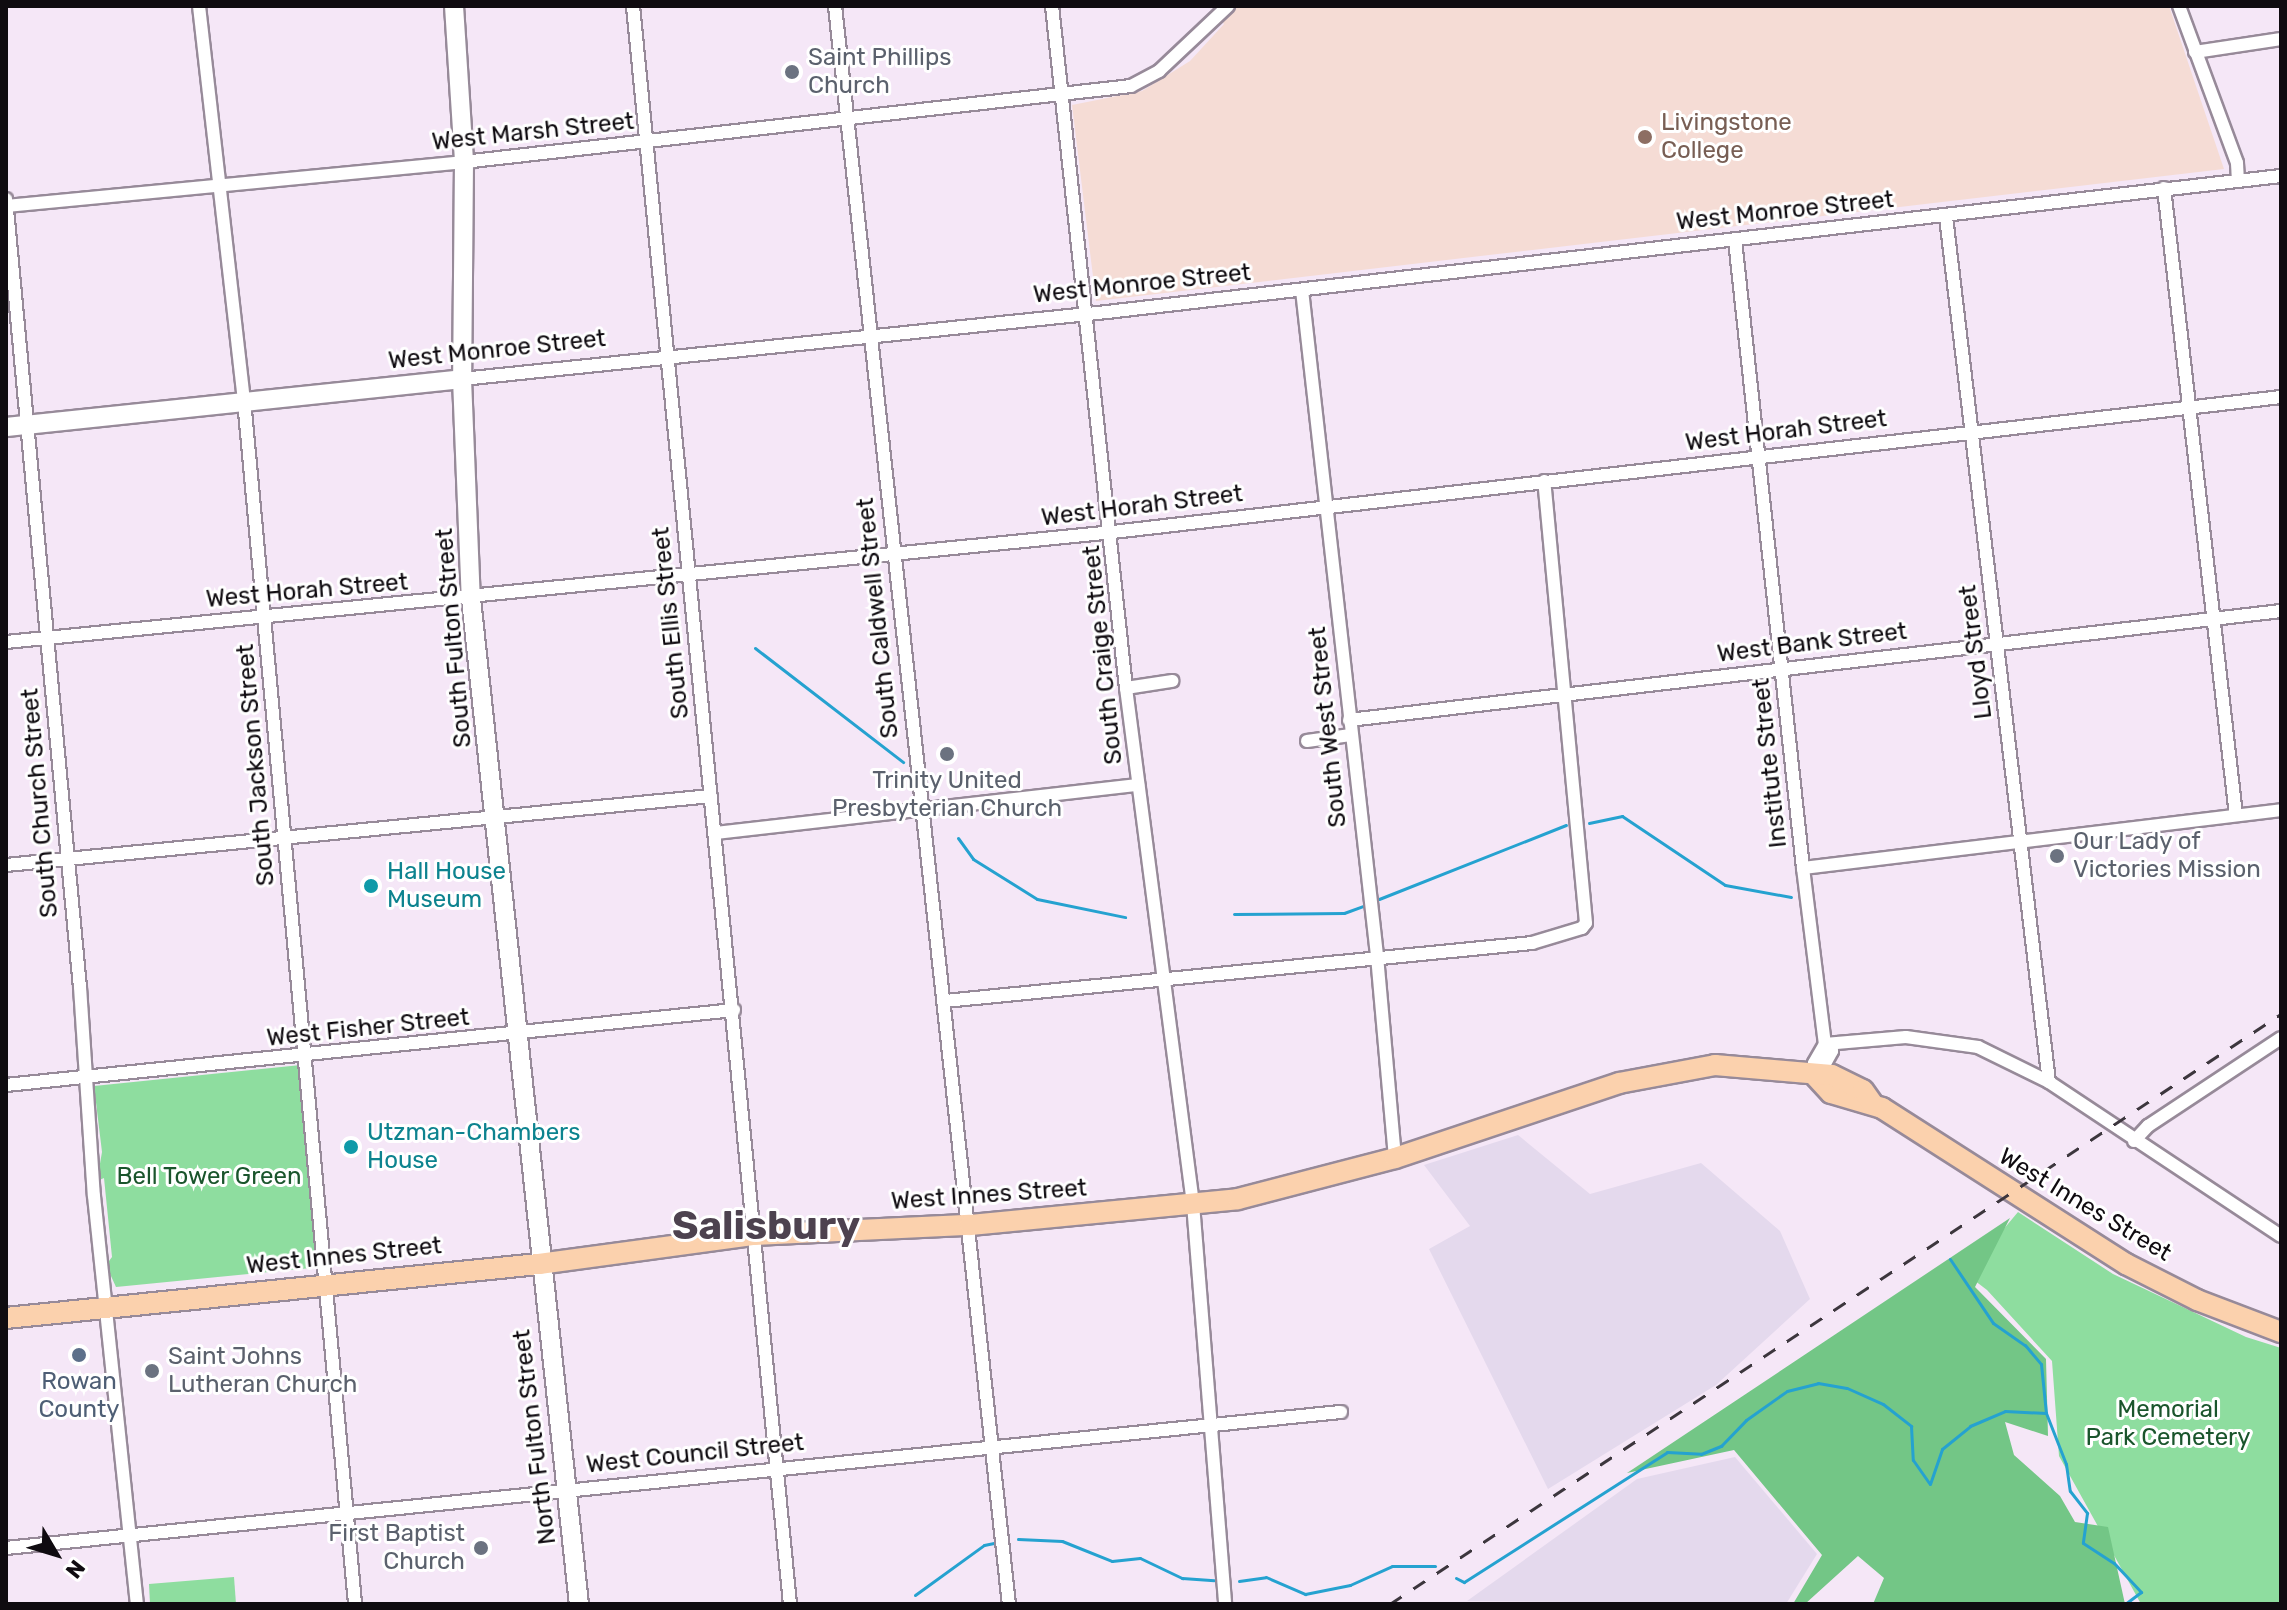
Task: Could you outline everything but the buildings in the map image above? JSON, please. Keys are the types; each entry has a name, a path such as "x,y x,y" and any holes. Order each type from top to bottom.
{"main road":[{"name":"West Innes Street","path":"6,1318 325,1282 539,1264 754,1235 970,1225 1193,1204 1284,1189 1395,1158 1619,1083 1679,1070 1749,1065 1816,1077 1831,1093 1872,1103 2126,1264 2197,1300 2281,1332"}],"street":[{"name":"South Jackson Street","path":"199,6 244,400 355,1604"},
{"name":"South Fulton Street","path":"454,6 464,162 462,379 471,599 539,1264"},
{"name":"South Ellis Street","path":"633,6 665,357 734,1010 790,1604"},
{"name":"South Caldwell Street","path":"835,6 1009,1604"},
{"name":"South Craige Street","path":"1052,6 1113,533 1126,688 1193,1204 1225,1604"},
{"name":"West Marsh Street","path":"7,206 464,162 1131,86 1159,71 1228,6"},
{"path":"2179,6 2237,163 2238,181"},
{"path":"2195,52 2281,39"},
{"name":"West Monroe Street","path":"6,427 1086,315 2281,176"},
{"path":"2164,188 2236,815"},
{"name":"South Church Street","path":"6,199 29,425 106,1308 137,1604"},
{"name":"Lloyd Street","path":"1946,217 2049,1082"},
{"name":"Institute Street","path":"1735,240 1803,868 1825,1044 1832,1051 1829,1064 1816,1077"},
{"name":"South West Street","path":"1302,290 1377,956 1395,1158"},
{"name":"West Horah Street","path":"6,642 471,599 1113,533 2281,397"},
{"path":"945,1001 1165,976 1532,943 1586,923 1544,481"},
{"name":"West Bank Street","path":"1349,720 2281,611"},
{"path":"1126,688 1172,681"},
{"path":"1307,741 1351,735"},
{"path":"715,833 1138,785"},
{"path":"6,865 711,796"},
{"path":"1803,868 2281,810"},
{"name":"West Fisher Street","path":"6,1085 305,1057 734,1010"},
{"path":"1825,1044 1939,1038 1978,1047 2049,1082 2281,1236"},
{"path":"2134,1141 2148,1126 2281,1038"},
{"name":"North Fulton Street","path":"539,1264 579,1604"},
{"name":"West Council Street","path":"6,1548 776,1467 1341,1412"}],"shaded area":[{"name":"Livingstone College","path":"1211,6 2169,6 2224,169 1096,301 1072,105 1142,91 1190,61 1224,24"},
{"path":"1518,1135 1590,1194 1701,1163 1780,1231 1810,1299 1716,1385 1548,1489 1429,1249 1470,1226 1424,1165"},
{"path":"1735,1457 1817,1554 1786,1604 1467,1601 1637,1479"}],"green space":[{"name":"Bell Tower Green","path":"301,1065 321,1267 116,1287 106,1265 112,1257 104,1178 97,1181 102,1152 94,1086"},
{"name":"Memorial Park Cemetery","path":"2018,1212 2113,1274 2246,1337 2281,1348 2281,1604 2141,1604 2059,1456 2052,1361 1987,1290 1966,1274"},
{"path":"2010,1218 1975,1287 2046,1359 2048,1436 2005,1422 2014,1455 2060,1496 2075,1522 2108,1527 2125,1604 1873,1604 1884,1578 1858,1556 1805,1604 1793,1604 1822,1555 1734,1450 1627,1473"},
{"path":"234,1577 236,1604 150,1604 149,1584"}],"waterway":[{"path":"755,648 903,762"},
{"path":"1589,823 1622,816 1725,885 1791,897"},
{"path":"1379,899 1566,825"},
{"path":"958,838 973,859 1037,899 1125,917"},
{"path":"1234,914 1344,913 1363,906"},
{"path":"1950,1259 1993,1323 2025,1345 2041,1364 2046,1413 2066,1464 2070,1491 2087,1513 2083,1543 2114,1563 2141,1592 2125,1604"},
{"path":"1456,1578 1464,1582 1667,1452 1701,1454 1721,1446 1746,1420 1787,1391 1818,1383 1847,1388 1883,1404 1911,1426 1913,1460 1930,1484 1942,1449 1970,1426 2005,1411 2046,1413"},
{"path":"1018,1539 1062,1541 1112,1561 1140,1558 1182,1578 1214,1580"},
{"path":"915,1595 984,1545 994,1543"},
{"path":"1239,1581 1266,1577 1305,1594 1350,1585 1392,1566 1435,1566"}],"railway":[{"path":"1390,1604 2281,1014"}],"place":[{"name":"Saint Phillips Church","path":"792,72"},
{"name":"Livingstone College","path":"1645,137"},
{"name":"Trinity United Presbyterian Church","path":"947,754"},
{"name":"Our Lady of Victories Mission","path":"2057,856"},
{"name":"Hall House Museum","path":"371,886"},
{"name":"Utzman-Chambers House","path":"351,1147"},
{"name":"Rowan County","path":"79,1355"},
{"name":"Saint Johns Lutheran Church","path":"152,1371"},
{"name":"First Baptist Church","path":"481,1548"}],"district":[{"name":"Salisbury","path":"766,1226"}]}
